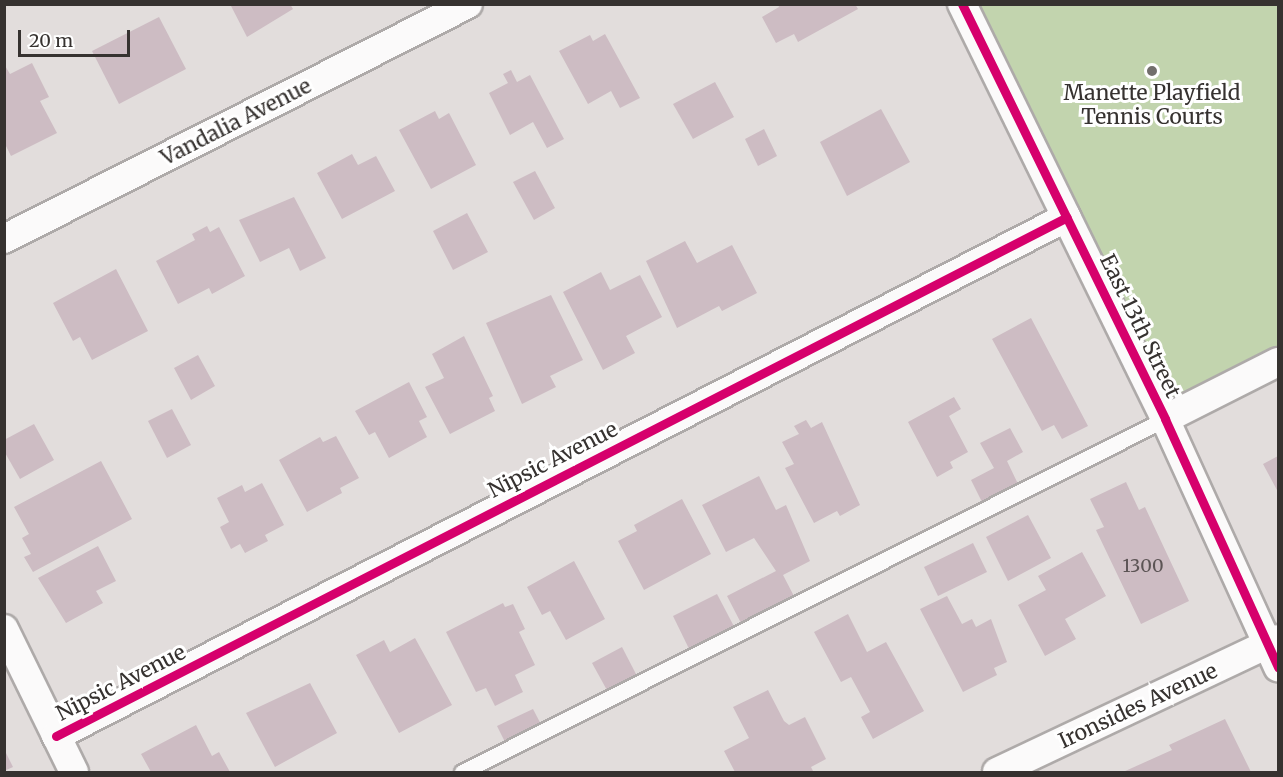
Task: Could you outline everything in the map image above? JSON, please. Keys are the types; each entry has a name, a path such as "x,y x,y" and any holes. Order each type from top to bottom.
{"street":[{"name":"Vandalia Avenue","path":"4,239 468,4"},
{"name":"East 13th Street","path":"962,4 1275,650"},
{"name":"Nipsic Avenue","path":"56,736 1067,217"},
{"path":"1165,419 1278,362"},
{"path":"4,629 74,772"},
{"name":"Ironsides Avenue","path":"997,772 1275,650"}],"lane":[{"path":"462,772 1165,419"}],"green space":[{"path":"962,5 1278,5 1278,362 1165,419"}],"building":[{"path":"230,4 290,4 293,9 247,37"},
{"path":"778,4 855,4 858,9 798,42 794,34 776,43 762,17 779,7"},
{"path":"159,17 186,69 119,104 92,51"},
{"path":"605,34 640,98 620,108 611,91 588,104 559,51 590,35 593,41"},
{"path":"32,63 49,97 40,101 57,133 11,156 4,142 4,64 10,74"},
{"path":"511,70 517,82 530,75 564,139 547,148 533,122 510,135 489,93 508,83 503,74"},
{"path":"715,82 734,117 693,139 673,104"},
{"path":"881,109 910,162 847,196 820,142"},
{"path":"435,111 439,119 449,113 476,165 431,189 399,130"},
{"path":"764,129 777,156 758,166 745,139"},
{"path":"352,154 358,165 376,156 395,191 342,219 317,173"},
{"path":"535,171 555,208 534,220 513,182"},
{"path":"294,197 326,258 300,271 289,248 260,262 239,220"},
{"path":"467,213 488,252 453,270 433,231"},
{"path":"207,226 210,232 219,227 245,276 212,294 209,288 178,304 156,261 195,240 192,234"},
{"path":"685,241 697,263 732,245 757,293 722,311 719,306 677,328 646,261"},
{"path":"116,269 148,331 92,360 80,337 73,341 53,303"},
{"path":"601,272 610,290 640,275 662,317 626,336 635,353 603,370 563,292"},
{"path":"551,295 583,360 550,376 556,387 522,404 486,323"},
{"path":"1031,318 1088,426 1062,439 1054,425 1042,431 992,339"},
{"path":"464,336 493,396 489,398 495,411 450,434 425,387 444,378 432,354"},
{"path":"198,355 215,386 191,400 174,368"},
{"path":"409,382 427,417 419,421 427,437 389,458 375,432 369,435 355,411"},
{"path":"954,397 961,409 949,416 968,452 950,462 953,468 937,477 908,422"},
{"path":"172,409 191,445 167,458 148,421"},
{"path":"806,420 811,428 822,422 860,505 840,516 837,511 814,523 785,468 794,464 782,442 799,434 794,426"},
{"path":"34,424 54,460 20,479 4,451 4,440"},
{"path":"1010,428 1023,452 1007,461 1018,484 982,502 971,480 994,468 980,443"},
{"path":"336,436 359,478 340,488 342,493 307,512 279,460 320,437 323,442"},
{"path":"1278,456 1278,492 1263,464"},
{"path":"101,461 132,519 33,572 24,557 31,554 22,538 29,534 14,507"},
{"path":"759,476 776,510 786,505 810,561 783,575 796,600 743,627 727,596 776,571 754,538 726,552 702,505"},
{"path":"1126,482 1139,510 1145,507 1189,601 1141,624 1096,530 1104,527 1090,499"},
{"path":"262,483 284,525 265,535 268,541 245,553 240,544 231,549 220,527 229,522 217,498 242,485 245,492"},
{"path":"682,499 711,554 644,590 618,541 637,531 634,525"},
{"path":"1028,515 1051,558 1008,581 986,537"},
{"path":"973,543 987,572 938,596 924,567"},
{"path":"98,546 116,581 96,591 103,603 66,623 38,578"},
{"path":"1082,552 1106,596 1065,619 1076,639 1045,656 1018,605 1046,590 1038,576"},
{"path":"574,561 605,619 566,640 550,611 542,615 527,587"},
{"path":"717,594 739,636 694,659 673,616"},
{"path":"947,596 962,624 972,619 976,627 991,619 1007,662 994,668 997,675 963,692 920,609"},
{"path":"503,603 505,607 513,604 525,629 519,632 535,665 515,675 523,692 495,706 486,688 476,692 446,632"},
{"path":"848,614 867,652 886,642 924,711 873,739 861,717 870,712 851,677 841,682 814,632"},
{"path":"415,638 452,705 399,733 356,655 384,640 390,652"},
{"path":"622,647 637,676 608,692 592,663"},
{"path":"310,683 337,733 275,767 246,713"},
{"path":"768,690 784,721 789,725 805,717 826,759 811,767 813,771 735,772 724,751 749,738 733,707"},
{"path":"533,709 545,732 509,750 497,726"},
{"path":"1225,719 1251,772 1123,772 1172,750 1169,745"},
{"path":"196,725 212,756 219,752 230,772 151,772 141,754"},
{"path":"4,749 13,767 4,771"}],"cycle path":[{"path":"962,4 1165,419 1278,667"},
{"path":"56,736 1067,217"}],"place":[{"name":"Manette Playfield Tennis Courts","path":"1152,71"}]}
